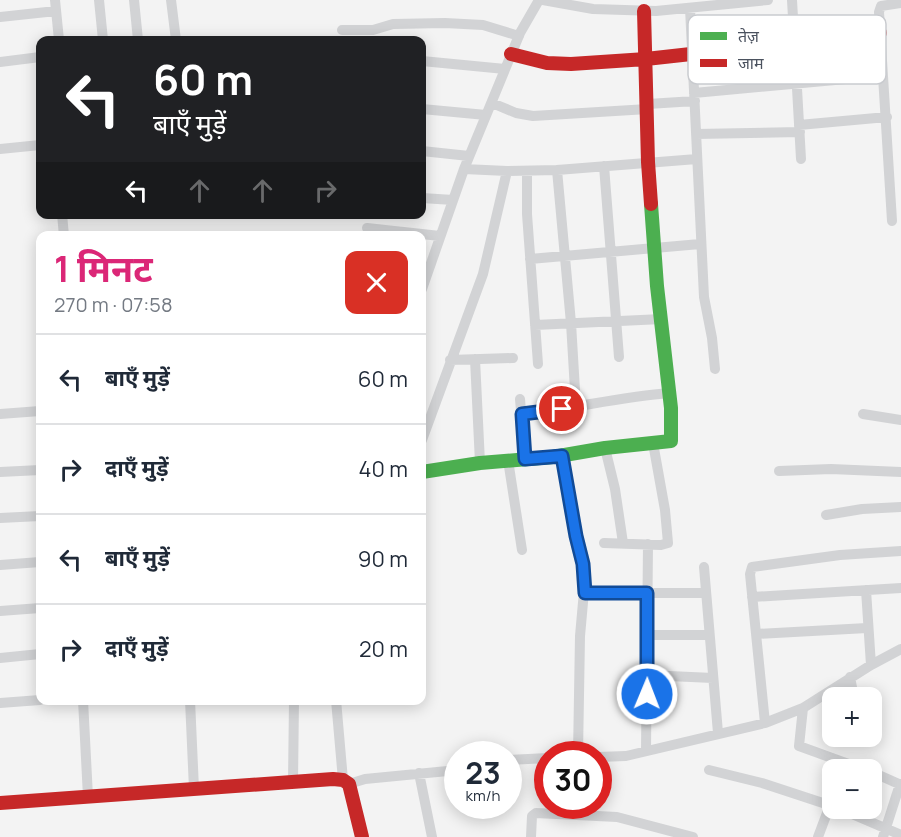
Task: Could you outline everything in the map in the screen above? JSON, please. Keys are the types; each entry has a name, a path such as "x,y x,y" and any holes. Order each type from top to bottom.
{"street":[{"path":"99,0 103,36"},
{"path":"134,0 138,36"},
{"path":"171,0 176,36"},
{"path":"426,273 511,54 541,0 593,9 621,5 644,11 768,0"},
{"path":"792,0 793,15"},
{"path":"879,15 881,6 901,3"},
{"path":"0,17 56,6 59,36"},
{"path":"426,471 480,463 562,456 605,448 668,442 672,438 648,162 644,11"},
{"path":"342,30 374,30 393,24 445,23 483,25 519,36"},
{"path":"511,54 557,64 646,59 688,54"},
{"path":"0,62 36,58"},
{"path":"426,61 505,69"},
{"path":"694,84 700,244 705,305 712,338 715,369"},
{"path":"492,103 516,113 534,116 648,106 790,84"},
{"path":"797,84 801,159"},
{"path":"884,84 892,221"},
{"path":"426,109 486,115"},
{"path":"696,134 799,129 886,117"},
{"path":"0,149 36,145"},
{"path":"426,152 470,156"},
{"path":"464,170 557,170 697,159"},
{"path":"604,166 619,357"},
{"path":"557,170 576,407"},
{"path":"426,429 483,274 507,171"},
{"path":"527,171 530,258 538,364"},
{"path":"426,198 453,200"},
{"path":"367,228 394,231"},
{"path":"426,234 440,236"},
{"path":"530,258 700,244"},
{"path":"535,325 662,319"},
{"path":"450,360 513,358"},
{"path":"475,359 480,463"},
{"path":"522,414 669,393"},
{"path":"520,399 525,459"},
{"path":"0,414 36,411"},
{"path":"863,414 901,420"},
{"path":"604,543 665,544 668,539 653,443"},
{"path":"605,448 615,489 623,543"},
{"path":"562,456 583,564 585,593 580,636 578,741"},
{"path":"508,460 522,550"},
{"path":"779,471 831,469 901,472"},
{"path":"0,472 36,470"},
{"path":"826,515 862,509 901,507"},
{"path":"0,518 36,516"},
{"path":"646,751 648,544"},
{"path":"765,723 750,574 752,567 840,555 901,551"},
{"path":"0,565 36,562"},
{"path":"704,567 718,733"},
{"path":"752,597 901,588"},
{"path":"866,590 871,665"},
{"path":"585,593 706,593"},
{"path":"0,611 36,608"},
{"path":"756,634 867,628"},
{"path":"647,635 709,635"},
{"path":"612,756 626,756 765,723 803,708 850,677 901,649"},
{"path":"0,658 36,654"},
{"path":"647,675 712,678"},
{"path":"850,677 852,687"},
{"path":"0,703 36,700"},
{"path":"83,705 88,797"},
{"path":"190,705 194,789"},
{"path":"293,782 294,705"},
{"path":"337,705 346,782 362,837"},
{"path":"803,708 799,746 835,759"},
{"path":"709,770 762,783 822,803"},
{"path":"0,803 333,779 346,782 444,771"},
{"path":"419,773 430,837"},
{"path":"882,777 900,785 885,832"},
{"path":"531,837 532,816 540,813 617,817 693,837"},
{"path":"818,837 827,819"},
{"path":"858,819 885,832 901,835"}],"traffic: fast":[{"path":"426,471 671,441 671,408 657,286 651,204"}],"traffic: jam":[{"path":"644,11 651,204"},
{"path":"511,54 547,63 571,64 688,54"},
{"path":"0,803 333,779 343,780 349,784 362,837"}],"route":[{"path":"562,409 522,414 525,459 562,456 583,564 585,593 647,593 647,694"}]}
